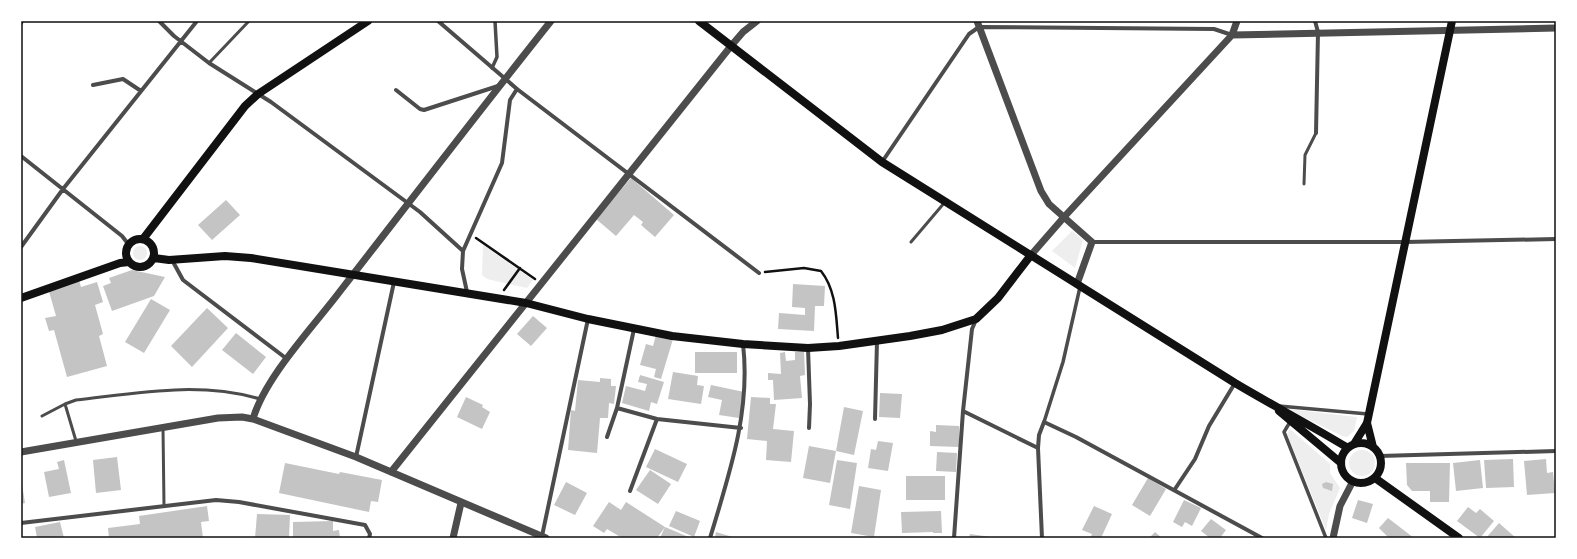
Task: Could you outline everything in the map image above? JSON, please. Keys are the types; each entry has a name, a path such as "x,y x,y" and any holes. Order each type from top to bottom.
{"main road":[{"path":"144,239 245,106 258,94 368,21"},
{"path":"699,21 882,162 945,202 1274,407 1294,415 1351,446 1363,443 1373,447"},
{"path":"1367,423 1373,447 1380,456 1381,467 1375,478 1364,482 1353,481 1344,474 1341,463 1342,458 1367,423 1452,21"},
{"path":"154,258 154,248 144,239 136,239 129,245 126,253 130,262 136,266 145,266 154,258 172,259 225,256 252,258 394,282 467,292 526,303 588,319 672,336 744,344 808,348 877,342 942,330 976,319 998,298 1031,255"},
{"path":"21,298 91,273 130,262"},
{"path":"1274,407 1290,422 1341,463"},
{"path":"1375,478 1459,538"}],"street":[{"path":"159,21 164,28 209,63 258,94 408,204 463,252"},
{"path":"21,247 63,189 196,21"},
{"path":"438,21 492,68 503,82 517,89 759,273"},
{"path":"492,68 497,56 495,21"},
{"path":"253,419 265,390 288,359 551,21"},
{"path":"391,472 731,46 757,21"},
{"path":"1031,255 1065,216 1232,35 1237,21"},
{"path":"1315,21 1318,32 1316,133"},
{"path":"978,24 1041,191 1049,204 1065,216 1092,242 1406,242 1556,239"},
{"path":"882,162 969,34 978,24 1208,29 1232,35 1556,28"},
{"path":"93,85 123,79 141,91"},
{"path":"396,90 420,109 424,110 503,82"},
{"path":"467,292 462,269 463,252 502,163 510,100 517,89"},
{"path":"21,156 122,236 129,245"},
{"path":"1042,538 1038,448 1039,435 1063,362 1079,285 1092,242"},
{"path":"172,259 183,280 288,359"},
{"path":"356,457 394,282"},
{"path":"21,452 218,418 242,417 253,419 356,457 461,503 544,537 588,319"},
{"path":"954,538 963,411 972,329 976,319"},
{"path":"607,437 617,408 634,328"},
{"path":"875,419 877,342"},
{"path":"710,538 741,428 746,382 744,344"},
{"path":"808,348 810,404 808,428"},
{"path":"1175,489 1195,459 1210,426 1235,383"},
{"path":"1274,407 1369,414"},
{"path":"617,408 658,419 741,428"},
{"path":"963,411 1038,448"},
{"path":"630,490 658,419"},
{"path":"1044,422 1076,437 1175,489 1262,538"},
{"path":"1290,422 1284,432 1326,538"},
{"path":"1380,456 1556,451"},
{"path":"1333,538 1340,506 1353,481"},
{"path":"21,523 216,500 239,502 365,525 368,529 369,538"},
{"path":"453,538 461,503"}],"lane":[{"path":"209,63 250,21"},
{"path":"1304,184 1305,155 1316,133"},
{"path":"911,242 945,202"},
{"path":"42,416 76,400 178,388 225,391 260,399"},
{"path":"65,404 77,443"},
{"path":"163,428 164,506"}],"path":[{"path":"471,234 542,284"},
{"path":"498,299 520,268"},
{"path":"759,273 804,268 821,271 827,278 834,299 838,346"}],"shaded area":[{"path":"1072,231 1083,240 1075,268 1052,251"},
{"path":"483,245 533,280 527,288 487,279 482,275"},
{"path":"137,246 143,246 147,250 147,256 143,260 137,260 133,256 133,250"},
{"path":"1287,409 1357,417 1354,431 1347,437 1342,436"},
{"path":"1290,429 1330,464 1330,473 1340,488 1329,514 1326,530 1287,434"},
{"path":"1362,450 1371,454 1375,463 1371,472 1362,476 1353,472 1349,463 1353,454"}],"building":[{"path":"631,178 674,215 655,237 641,225 643,222 634,215 616,236 596,219"},
{"path":"226,200 240,215 212,240 198,225"},
{"path":"132,270 165,277 154,296 112,311 103,286 111,283 109,278"},
{"path":"79,280 81,287 97,282 103,302 95,305 103,334 99,336 107,366 67,377 54,330 49,331 45,318 56,316 48,288"},
{"path":"793,284 825,286 824,306 815,306 814,331 778,329 779,313 805,315 805,308 792,307"},
{"path":"151,299 170,310 144,353 125,342"},
{"path":"207,308 228,328 192,367 171,346"},
{"path":"533,316 547,328 531,346 517,334"},
{"path":"236,333 266,357 253,374 222,350"},
{"path":"656,335 673,339 661,379 654,377 656,369 640,365 646,344 653,346"},
{"path":"804,351 805,375 800,376 802,398 774,400 773,380 768,380 768,373 781,374 780,353 785,352 786,361 795,360 795,352"},
{"path":"695,352 737,352 737,373 695,373"},
{"path":"673,372 698,376 697,385 704,386 701,404 668,399"},
{"path":"640,375 664,382 657,404 651,402 649,411 622,403 626,386 645,391 647,384 638,382"},
{"path":"600,378 611,379 611,386 616,386 614,404 609,403 608,418 600,418 597,453 568,450 571,410 575,411 578,380 600,382"},
{"path":"711,385 744,392 739,418 719,415 722,400 708,397"},
{"path":"880,393 902,394 900,418 879,417"},
{"path":"466,397 483,405 482,407 490,412 482,429 457,417"},
{"path":"751,397 770,398 770,404 776,404 773,429 794,431 791,462 766,460 767,441 747,439"},
{"path":"844,407 863,411 854,455 836,451"},
{"path":"936,425 959,426 959,447 930,446 930,431 936,432"},
{"path":"878,441 893,443 888,471 868,468 871,449 876,450"},
{"path":"809,446 836,451 830,483 803,478"},
{"path":"655,449 687,464 678,482 646,467"},
{"path":"937,452 957,453 956,472 936,471"},
{"path":"117,457 121,490 96,493 93,460"},
{"path":"1513,459 1514,487 1486,488 1484,460"},
{"path":"1546,459 1547,473 1553,472 1555,493 1527,495 1524,461"},
{"path":"64,460 71,493 49,497 44,472 59,469 57,462"},
{"path":"837,460 857,463 850,509 829,505"},
{"path":"1480,460 1483,488 1456,491 1453,463"},
{"path":"285,463 339,474 340,472 382,480 378,502 371,501 369,512 279,493"},
{"path":"1406,463 1450,463 1449,502 1430,502 1430,491 1412,491 1407,485"},
{"path":"650,470 671,484 658,504 636,490"},
{"path":"906,476 945,476 945,500 906,500"},
{"path":"21,478 25,503 21,504"},
{"path":"1148,478 1166,489 1150,516 1132,505"},
{"path":"566,482 587,493 575,515 554,505"},
{"path":"1326,482 1333,484 1332,491 1323,488 1322,484"},
{"path":"859,486 881,490 874,537 851,533"},
{"path":"1184,500 1201,508 1192,526 1185,522 1182,527 1173,522"},
{"path":"1358,500 1373,504 1367,523 1352,518"},
{"path":"609,502 621,510 626,502 665,527 657,538 622,538 607,529 604,533 593,526"},
{"path":"207,506 209,521 201,522 203,538 109,538 108,528 140,524 139,516"},
{"path":"1094,506 1112,514 1101,538 1090,538 1092,534 1082,530"},
{"path":"1468,507 1476,513 1480,509 1494,521 1480,538 1457,521"},
{"path":"676,511 700,521 694,537 669,526"},
{"path":"941,511 942,533 902,533 901,512"},
{"path":"257,514 290,515 289,538 255,538"},
{"path":"1388,518 1414,538 1389,538 1379,528"},
{"path":"1211,519 1226,530 1220,538 1210,538 1201,531"},
{"path":"333,521 333,531 339,530 340,538 293,538 293,522"},
{"path":"60,522 64,538 37,538 35,527"},
{"path":"1499,523 1516,538 1486,538"},
{"path":"665,527 691,538 660,538"},
{"path":"716,532 736,538 715,538"},
{"path":"1155,532 1162,538 1149,538"},
{"path":"970,534 991,537 991,538 969,538"}]}
